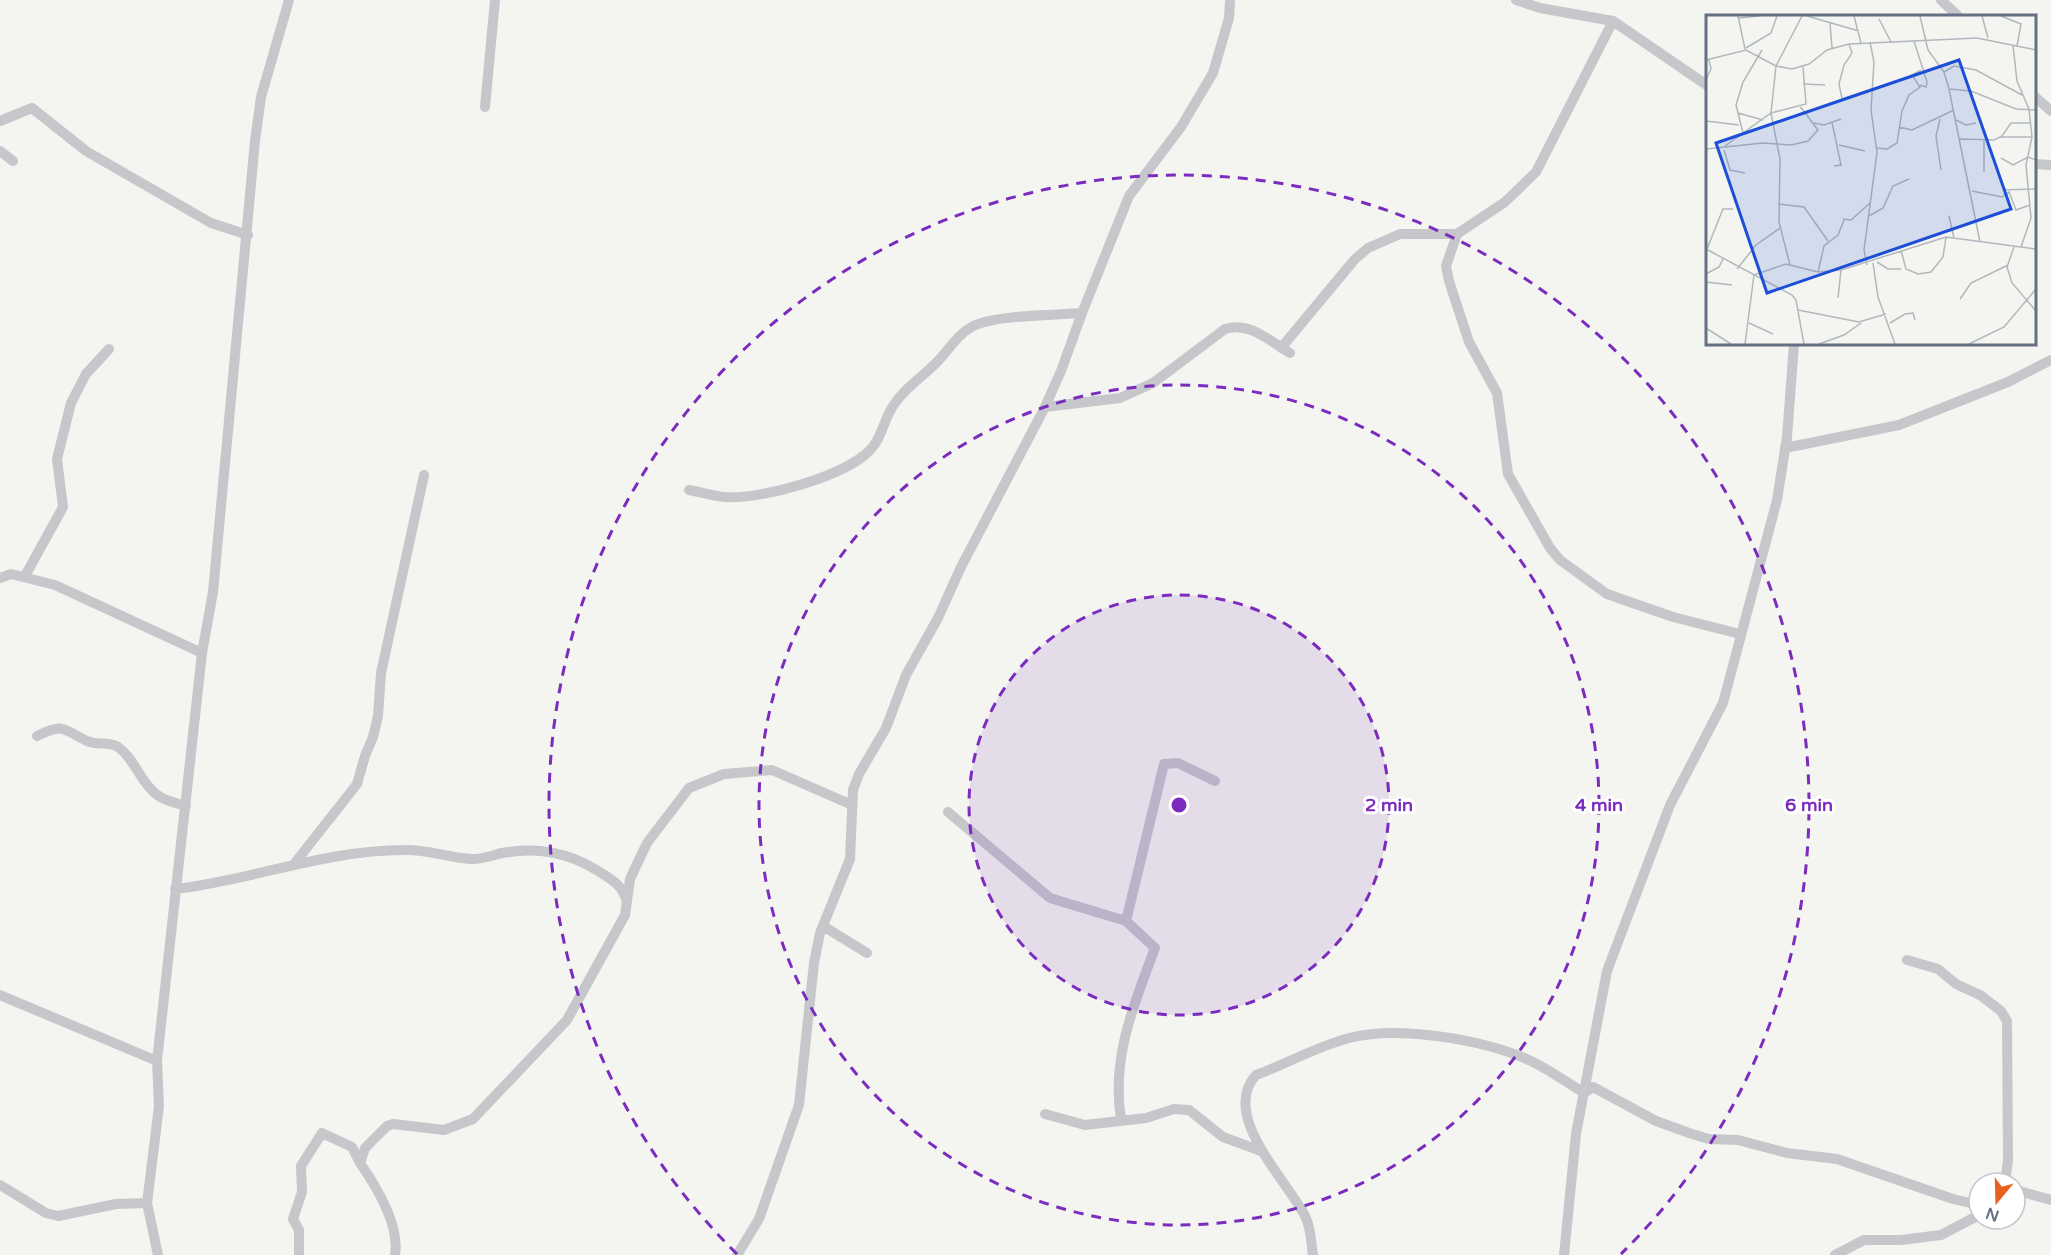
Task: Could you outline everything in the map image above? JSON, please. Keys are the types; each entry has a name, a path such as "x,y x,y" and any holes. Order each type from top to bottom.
{"street":[{"path":"158,1255 147,1203 159,1106 157,1061 202,653 213,592 261,97 289,0"},
{"path":"485,107 495,0"},
{"path":"737,1255 759,1219 799,1105 814,963 823,926 850,859 853,790 859,774 886,728 906,675 938,618 961,567 1062,371 1082,313 1129,196 1181,127 1213,73 1229,18 1230,0"},
{"path":"1516,0 1540,8 1613,21 1706,85"},
{"path":"1941,0 1957,15"},
{"path":"1045,407 1120,398 1153,383 1225,329 1234,326 1249,328 1286,351 1355,259 1368,248 1400,234 1457,234 1506,202 1536,172 1613,21"},
{"path":"2036,98 2051,111"},
{"path":"0,121 32,108 86,151 211,223 248,235"},
{"path":"0,151 12,161"},
{"path":"2036,164 2051,165"},
{"path":"1457,234 1446,266 1449,280 1469,342 1497,393 1508,474 1550,548 1567,565 1607,594 1673,617 1740,634"},
{"path":"689,490 726,497 745,496 791,488 832,473 859,460 871,449 894,404 938,361 961,333 976,324 1082,313"},
{"path":"1564,1255 1566,1217 1584,1093 1607,971 1670,806 1723,703 1777,500 1785,448 1794,345"},
{"path":"25,576 63,507 57,459 71,403 86,374 109,348"},
{"path":"1785,448 1899,425 2008,382 2051,360"},
{"path":"294,864 357,784 364,756 373,737 378,716 381,673 424,475"},
{"path":"0,578 11,574 55,585 202,653"},
{"path":"37,736 53,728 66,728 92,743 116,745 125,752 148,788 158,796 186,806"},
{"path":"1126,921 1164,764 1178,763 1215,781"},
{"path":"623,890 647,843 675,803 689,788 724,774 772,770 852,805"},
{"path":"948,812 1050,898 1126,921 1155,948 1125,1028 1118,1100 1121,1119"},
{"path":"175,889 219,884 294,864 396,850 441,853 472,860 536,850 571,856 615,882 623,890 627,902"},
{"path":"360,1163 365,1148 387,1126 393,1124 444,1130 460,1127 486,1108 522,1066 567,1020 625,915 630,879"},
{"path":"823,926 867,953"},
{"path":"1907,960 1938,969 1956,984 1987,1000 2001,1011 2007,1021 2011,1171"},
{"path":"0,995 157,1061"},
{"path":"1313,1255 1306,1218 1282,1183 1276,1169 1261,1151 1248,1116 1245,1094 1247,1085 1256,1075 1349,1038 1391,1034 1437,1038 1487,1047 1533,1062 1584,1093"},
{"path":"1584,1093 1593,1087 1656,1121 1692,1134 1738,1140 1787,1153 1837,1159 1967,1202"},
{"path":"1045,1114 1085,1125 1121,1119 1146,1118 1174,1109 1189,1110 1223,1137 1261,1151"},
{"path":"299,1255 299,1230 293,1219 302,1192 301,1166 322,1133 352,1147 377,1189 388,1217 395,1255"},
{"path":"0,1185 46,1213 57,1216 116,1204 147,1203"},
{"path":"2027,1191 2051,1200"},
{"path":"1835,1255 1864,1240 1916,1239 1941,1235 1967,1221"}]}
